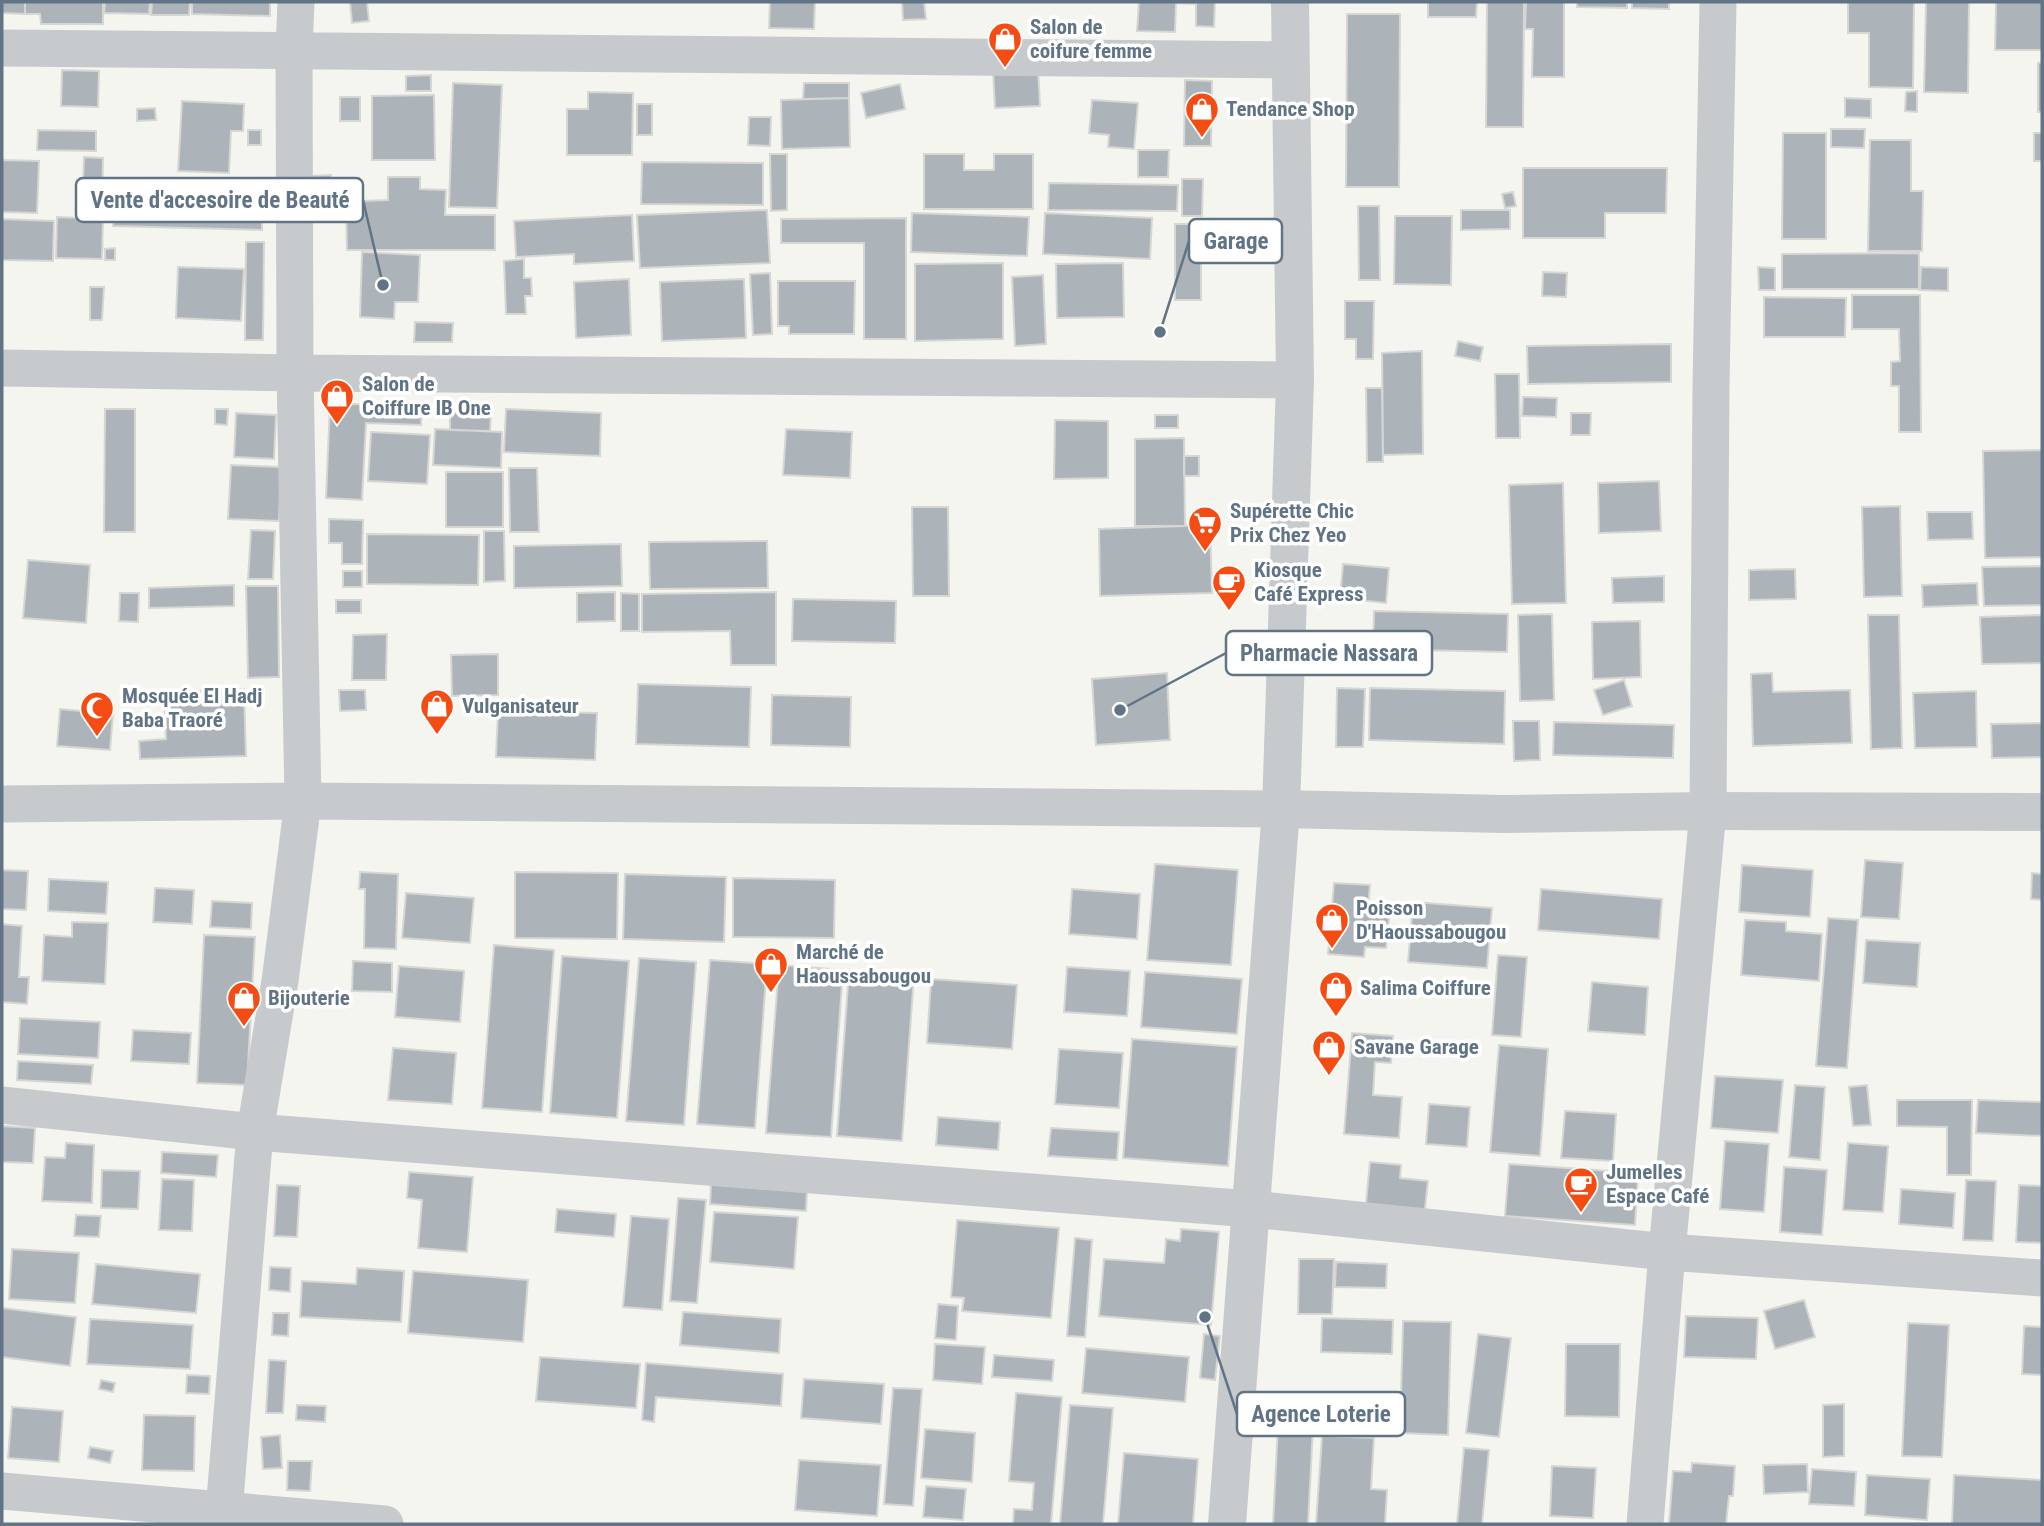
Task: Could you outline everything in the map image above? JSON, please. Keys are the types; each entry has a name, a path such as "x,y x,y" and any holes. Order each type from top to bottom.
{"street":[{"path":"224,1517 255,1132 280,981 303,801 295,373 296,2"},
{"path":"1227,1524 1281,809 1295,380 1290,2"},
{"path":"1645,1524 1708,811 1711,386 1718,2"},
{"path":"2,48 1290,60"},
{"path":"2,368 295,373 1295,380"},
{"path":"2,804 303,801 1281,809 1504,814 1708,811 2042,812"},
{"path":"2,1105 255,1132 1251,1209 1667,1252 2042,1278"},
{"path":"2,1491 224,1517 385,1524"}],"building":[{"path":"2,2 25,2 25,14 2,13"},
{"path":"25,2 103,2 103,24 41,24 40,14 25,14"},
{"path":"105,2 150,2 149,14 104,13"},
{"path":"152,2 190,2 189,15 151,15"},
{"path":"192,2 270,2 270,16 192,14"},
{"path":"350,2 367,2 369,21 352,23"},
{"path":"770,2 815,2 814,29 769,28"},
{"path":"902,2 924,2 926,19 903,20"},
{"path":"1139,2 1215,2 1214,27 1196,26 1196,4 1176,3 1175,32 1137,31"},
{"path":"1428,2 1477,2 1476,17 1428,17"},
{"path":"1487,2 1524,2 1523,127 1486,127"},
{"path":"1526,2 1564,2 1564,77 1532,77 1533,29 1525,29"},
{"path":"1577,2 1627,2 1627,8 1577,7"},
{"path":"1632,2 1669,2 1669,9 1632,8"},
{"path":"1848,2 1914,2 1913,88 1869,87 1869,33 1848,33"},
{"path":"1926,2 1969,2 1968,93 1924,92"},
{"path":"1996,2 2042,2 2042,50 1995,50"},
{"path":"1347,14 1400,14 1399,187 1346,187"},
{"path":"2038,63 2042,63 2042,112 2038,112"},
{"path":"1038,68 1040,106 995,108 993,70"},
{"path":"62,70 99,71 98,107 61,106"},
{"path":"431,75 431,91 406,91 406,76"},
{"path":"1185,80 1212,81 1211,146 1184,146"},
{"path":"453,83 502,85 497,208 449,207"},
{"path":"804,83 849,83 849,98 803,99"},
{"path":"900,84 905,109 866,118 861,93"},
{"path":"1917,91 1917,112 1905,111 1906,92"},
{"path":"588,92 633,93 632,155 567,155 567,109 588,109"},
{"path":"434,95 435,160 372,160 372,96"},
{"path":"340,97 360,97 360,121 340,121"},
{"path":"849,98 850,147 782,149 781,100"},
{"path":"1845,98 1871,99 1871,118 1845,117"},
{"path":"1092,100 1138,103 1134,149 1108,147 1109,135 1089,133"},
{"path":"182,101 244,104 243,131 231,131 229,173 178,171"},
{"path":"637,104 652,104 652,135 637,135"},
{"path":"155,108 156,120 137,121 137,109"},
{"path":"749,117 771,117 770,146 748,145"},
{"path":"1831,129 1865,129 1864,148 1831,147"},
{"path":"38,130 96,131 96,151 37,150"},
{"path":"248,130 261,130 261,145 248,145"},
{"path":"1783,133 1826,133 1826,239 1782,239"},
{"path":"2034,133 2042,133 2042,161 2034,161"},
{"path":"1870,140 1911,140 1911,191 1923,191 1922,251 1868,251"},
{"path":"1138,150 1169,150 1168,177 1138,177"},
{"path":"770,154 787,154 787,210 771,211"},
{"path":"924,154 964,154 964,170 994,170 994,154 1033,154 1033,209 924,209"},
{"path":"84,157 103,158 102,210 82,210"},
{"path":"2,160 39,161 37,213 2,212"},
{"path":"642,162 763,163 763,205 641,204"},
{"path":"1523,168 1667,168 1666,213 1605,213 1605,238 1523,238"},
{"path":"331,175 331,202 311,203 311,176"},
{"path":"388,177 420,177 420,189 446,190 445,215 495,215 495,250 347,250 346,210 363,210 363,201 388,200"},
{"path":"1182,179 1203,179 1202,216 1182,216"},
{"path":"1049,183 1178,185 1177,211 1048,210"},
{"path":"1513,192 1516,206 1505,208 1502,194"},
{"path":"1358,206 1379,206 1380,280 1359,280"},
{"path":"114,208 262,212 262,230 113,226"},
{"path":"767,210 770,263 640,268 637,215"},
{"path":"1461,210 1510,210 1510,229 1461,230"},
{"path":"912,213 1029,217 1027,256 911,252"},
{"path":"1045,213 1152,218 1150,259 1043,254"},
{"path":"632,215 634,261 574,264 574,254 516,257 514,221"},
{"path":"1395,216 1452,216 1451,285 1394,284"},
{"path":"57,217 103,219 102,259 56,258"},
{"path":"906,218 906,339 864,339 864,243 781,243 781,219"},
{"path":"2,219 54,221 53,261 2,260"},
{"path":"1175,224 1201,224 1201,300 1175,300"},
{"path":"246,242 264,242 263,340 245,340"},
{"path":"115,248 115,260 105,260 105,249"},
{"path":"362,252 420,255 418,302 395,302 394,319 360,317"},
{"path":"1919,253 1919,289 1782,289 1782,254"},
{"path":"524,259 524,278 531,278 532,296 525,296 526,314 506,314 504,261"},
{"path":"1003,263 1003,339 915,341 915,264"},
{"path":"1123,263 1124,317 1057,318 1056,264"},
{"path":"178,267 244,269 241,321 176,318"},
{"path":"1758,267 1775,268 1775,290 1759,290"},
{"path":"1921,267 1948,268 1948,291 1920,290"},
{"path":"1543,272 1567,273 1566,297 1542,296"},
{"path":"770,273 772,334 753,335 750,274"},
{"path":"1043,275 1046,344 1015,346 1012,277"},
{"path":"629,279 631,335 576,338 574,282"},
{"path":"744,279 746,338 662,341 660,282"},
{"path":"778,281 855,281 854,334 789,334 789,326 778,326"},
{"path":"90,287 104,287 102,320 90,320"},
{"path":"1852,295 1920,295 1921,432 1899,432 1899,386 1891,386 1891,362 1900,361 1899,329 1852,329"},
{"path":"1764,297 1846,298 1845,337 1764,337"},
{"path":"1345,301 1374,301 1373,359 1356,359 1356,339 1345,339"},
{"path":"415,322 453,323 452,342 414,342"},
{"path":"1458,341 1483,347 1480,361 1455,356"},
{"path":"1671,344 1671,382 1528,384 1527,346"},
{"path":"1422,351 1423,454 1383,455 1382,353"},
{"path":"1495,374 1519,374 1520,438 1496,438"},
{"path":"1366,388 1382,388 1383,462 1367,462"},
{"path":"1523,397 1557,398 1556,417 1522,416"},
{"path":"330,403 422,407 421,425 366,423 362,500 326,498"},
{"path":"105,409 135,409 135,532 104,532"},
{"path":"215,409 228,409 227,425 215,424"},
{"path":"506,409 601,413 600,456 504,452"},
{"path":"450,412 491,414 490,431 450,430"},
{"path":"236,413 276,415 274,459 234,457"},
{"path":"1571,413 1591,413 1590,435 1571,435"},
{"path":"1155,415 1178,415 1178,428 1155,428"},
{"path":"1055,420 1108,421 1108,478 1054,479"},
{"path":"435,429 502,432 501,468 433,465"},
{"path":"786,429 852,432 850,478 783,475"},
{"path":"371,432 430,435 427,484 368,481"},
{"path":"1184,438 1185,526 1135,526 1135,439"},
{"path":"2042,450 2042,557 1985,558 1983,451"},
{"path":"1184,456 1199,456 1199,476 1184,476"},
{"path":"231,465 281,467 279,521 228,519"},
{"path":"509,468 537,468 539,532 510,532"},
{"path":"446,472 503,472 503,527 446,527"},
{"path":"1659,481 1661,531 1599,533 1598,483"},
{"path":"1563,483 1566,603 1512,604 1509,485"},
{"path":"1900,506 1902,596 1864,597 1862,507"},
{"path":"912,507 948,507 949,596 913,596"},
{"path":"1927,512 1972,512 1973,539 1928,540"},
{"path":"329,519 363,520 362,564 342,564 342,543 329,543"},
{"path":"1210,525 1212,593 1100,596 1099,529"},
{"path":"251,530 275,531 273,579 248,579"},
{"path":"484,531 504,531 505,581 484,582"},
{"path":"367,534 479,535 478,585 367,584"},
{"path":"767,541 768,588 650,589 649,542"},
{"path":"621,544 622,586 514,588 514,546"},
{"path":"28,560 90,565 86,623 23,618"},
{"path":"1343,564 1389,568 1386,603 1340,598"},
{"path":"2042,566 2042,605 1984,606 1982,567"},
{"path":"1795,569 1796,599 1749,600 1749,570"},
{"path":"343,571 362,571 362,587 343,587"},
{"path":"1664,576 1664,602 1613,603 1612,578"},
{"path":"1977,583 1978,605 1923,607 1922,585"},
{"path":"234,585 234,606 149,608 149,588"},
{"path":"246,586 278,586 279,677 248,678"},
{"path":"615,592 615,621 577,622 577,593"},
{"path":"776,592 776,665 731,665 730,631 642,632 642,594"},
{"path":"120,593 139,593 138,622 119,621"},
{"path":"621,593 639,594 639,631 621,631"},
{"path":"793,599 896,601 895,643 792,641"},
{"path":"336,600 361,600 361,613 336,613"},
{"path":"1374,611 1508,614 1507,652 1373,649"},
{"path":"1552,614 1554,700 1520,701 1518,615"},
{"path":"1868,615 1899,615 1902,748 1871,749"},
{"path":"2042,615 2042,663 1982,664 1980,617"},
{"path":"1640,621 1641,677 1593,679 1592,622"},
{"path":"387,634 386,680 352,680 353,635"},
{"path":"498,654 498,695 452,696 451,655"},
{"path":"1167,673 1170,740 1096,745 1092,679"},
{"path":"1772,673 1773,692 1850,690 1852,743 1753,746 1751,674"},
{"path":"1624,680 1632,706 1603,715 1594,690"},
{"path":"638,684 751,687 749,747 636,744"},
{"path":"1337,688 1365,689 1363,747 1336,747"},
{"path":"1370,688 1505,691 1504,744 1369,740"},
{"path":"244,689 246,756 140,759 139,741 166,739 164,692"},
{"path":"339,690 365,690 366,710 340,711"},
{"path":"1976,691 1977,747 1915,748 1913,693"},
{"path":"772,695 851,697 850,747 771,745"},
{"path":"60,709 113,714 110,750 57,746"},
{"path":"498,711 597,713 595,760 496,757"},
{"path":"1513,721 1539,721 1540,760 1514,761"},
{"path":"1554,722 1674,725 1673,758 1553,755"},
{"path":"2042,723 2042,757 1992,758 1991,724"},
{"path":"1865,860 1903,863 1899,919 1861,917"},
{"path":"1155,864 1238,870 1231,965 1147,960"},
{"path":"1742,865 1813,870 1810,917 1739,912"},
{"path":"2,870 28,871 26,910 2,909"},
{"path":"360,872 398,874 396,949 364,948 365,889 359,889"},
{"path":"515,872 618,873 617,939 515,938"},
{"path":"2032,873 2042,874 2042,900 2031,899"},
{"path":"625,874 726,877 724,942 623,939"},
{"path":"733,878 835,880 834,938 733,937"},
{"path":"49,879 108,882 106,914 48,911"},
{"path":"1334,883 1370,885 1368,908 1390,910 1386,948 1365,947 1364,957 1328,954"},
{"path":"155,888 194,890 192,924 153,922"},
{"path":"1072,889 1140,894 1137,939 1069,934"},
{"path":"1541,889 1662,899 1659,939 1538,930"},
{"path":"406,893 474,898 470,943 402,938"},
{"path":"212,901 252,903 251,929 210,927"},
{"path":"1413,902 1492,908 1487,968 1408,962"},
{"path":"1828,918 1858,920 1847,1068 1816,1066"},
{"path":"1745,920 1786,922 1786,931 1822,934 1819,981 1741,975"},
{"path":"72,922 108,923 105,984 42,981 44,935 72,937"},
{"path":"2,924 22,926 19,977 29,977 27,1004 2,1002"},
{"path":"204,935 255,937 247,1085 197,1083"},
{"path":"1866,940 1920,943 1917,987 1863,983"},
{"path":"494,945 554,950 542,1112 482,1108"},
{"path":"1498,955 1527,957 1521,1037 1492,1035"},
{"path":"562,956 629,961 617,1118 550,1113"},
{"path":"639,958 696,962 684,1125 626,1121"},
{"path":"710,960 767,964 755,1128 697,1124"},
{"path":"353,961 392,963 392,992 352,991"},
{"path":"779,965 843,970 831,1137 766,1133"},
{"path":"399,966 464,971 460,1022 395,1017"},
{"path":"1067,967 1130,971 1127,1016 1064,1012"},
{"path":"849,971 914,976 902,1141 837,1136"},
{"path":"1145,972 1242,979 1237,1034 1141,1027"},
{"path":"931,979 1017,985 1012,1049 927,1043"},
{"path":"1592,982 1648,987 1645,1035 1588,1031"},
{"path":"20,1018 100,1022 98,1058 18,1054"},
{"path":"133,1030 191,1033 189,1064 131,1061"},
{"path":"1352,1033 1393,1036 1391,1063 1375,1062 1373,1095 1402,1097 1399,1138 1344,1134"},
{"path":"1132,1039 1237,1047 1228,1166 1123,1158"},
{"path":"1499,1045 1548,1049 1540,1156 1490,1152"},
{"path":"393,1048 456,1053 452,1104 388,1100"},
{"path":"1059,1049 1123,1053 1119,1108 1055,1104"},
{"path":"18,1061 93,1065 91,1084 17,1080"},
{"path":"1715,1076 1783,1080 1778,1133 1711,1128"},
{"path":"1795,1085 1825,1087 1820,1160 1789,1157"},
{"path":"1867,1085 1871,1125 1853,1126 1849,1087"},
{"path":"1897,1100 1972,1100 1971,1175 1947,1175 1947,1127 1897,1126"},
{"path":"1978,1100 2042,1102 2042,1136 1976,1133"},
{"path":"1429,1104 1470,1107 1467,1147 1426,1144"},
{"path":"1565,1111 1616,1114 1613,1161 1561,1158"},
{"path":"938,1117 1000,1122 998,1150 936,1145"},
{"path":"2,1126 35,1128 33,1163 2,1162"},
{"path":"1051,1128 1119,1132 1117,1160 1048,1156"},
{"path":"1725,1141 1769,1144 1764,1212 1720,1209"},
{"path":"66,1143 94,1145 92,1203 42,1201 45,1157 65,1158"},
{"path":"1848,1143 1888,1146 1883,1212 1843,1210"},
{"path":"162,1152 218,1155 216,1177 161,1173"},
{"path":"1370,1162 1401,1165 1400,1178 1428,1181 1424,1218 1365,1213"},
{"path":"1509,1164 1638,1173 1635,1225 1505,1216"},
{"path":"1784,1167 1827,1170 1822,1235 1780,1232"},
{"path":"102,1170 140,1171 138,1209 101,1208"},
{"path":"409,1172 473,1177 467,1252 418,1248 422,1200 407,1198"},
{"path":"162,1179 194,1180 192,1231 159,1230"},
{"path":"1966,1180 1996,1181 1993,1241 1963,1240"},
{"path":"711,1184 807,1192 806,1211 710,1204"},
{"path":"277,1185 300,1186 297,1237 274,1236"},
{"path":"2019,1185 2042,1186 2042,1243 2016,1242"},
{"path":"1901,1189 1955,1193 1953,1228 1899,1224"},
{"path":"678,1198 706,1200 697,1303 670,1301"},
{"path":"557,1209 616,1214 614,1237 555,1232"},
{"path":"714,1212 798,1217 794,1269 710,1262"},
{"path":"76,1215 101,1216 99,1237 74,1236"},
{"path":"631,1216 669,1219 662,1310 623,1307"},
{"path":"957,1220 1059,1228 1051,1318 962,1311 964,1298 951,1297"},
{"path":"1181,1229 1219,1232 1211,1325 1099,1316 1104,1259 1164,1263 1166,1239 1180,1241"},
{"path":"1075,1238 1092,1240 1085,1337 1067,1336"},
{"path":"12,1249 79,1253 75,1303 9,1299"},
{"path":"1299,1259 1334,1259 1332,1314 1298,1314"},
{"path":"1336,1262 1387,1264 1386,1288 1335,1287"},
{"path":"96,1264 200,1274 196,1313 92,1304"},
{"path":"270,1267 291,1268 290,1292 269,1290"},
{"path":"357,1268 404,1271 401,1322 300,1317 302,1281 356,1284"},
{"path":"413,1271 528,1280 523,1342 408,1333"},
{"path":"1804,1300 1815,1337 1775,1349 1764,1311"},
{"path":"938,1304 958,1306 956,1340 935,1338"},
{"path":"2,1308 76,1317 70,1366 2,1357"},
{"path":"683,1312 781,1319 779,1353 680,1345"},
{"path":"273,1313 289,1313 288,1336 272,1335"},
{"path":"1686,1316 1758,1318 1756,1359 1684,1357"},
{"path":"1322,1318 1393,1320 1392,1354 1321,1352"},
{"path":"90,1319 193,1325 190,1369 87,1364"},
{"path":"1403,1321 1451,1322 1448,1435 1400,1433"},
{"path":"1908,1323 1949,1325 1942,1457 1902,1456"},
{"path":"2024,1326 2042,1327 2042,1375 2022,1374"},
{"path":"1204,1334 1220,1336 1215,1380 1200,1378"},
{"path":"1478,1334 1511,1338 1499,1437 1466,1433"},
{"path":"935,1344 985,1347 982,1384 933,1380"},
{"path":"1566,1344 1620,1344 1619,1417 1565,1416"},
{"path":"1086,1348 1189,1357 1185,1402 1082,1393"},
{"path":"994,1355 1054,1360 1052,1381 992,1377"},
{"path":"540,1357 640,1364 636,1408 536,1401"},
{"path":"269,1360 286,1361 283,1413 266,1413"},
{"path":"646,1363 783,1374 781,1406 656,1397 654,1422 642,1420"},
{"path":"187,1375 210,1376 209,1394 186,1393"},
{"path":"804,1379 884,1384 881,1424 801,1418"},
{"path":"101,1380 115,1383 113,1392 99,1389"},
{"path":"893,1388 922,1389 913,1506 884,1504"},
{"path":"1016,1393 1062,1397 1051,1524 1013,1524 1014,1509 1032,1510 1034,1483 1009,1481"},
{"path":"1844,1404 1844,1456 1823,1457 1823,1405"},
{"path":"297,1405 326,1406 325,1422 296,1420"},
{"path":"1070,1405 1113,1408 1103,1524 1060,1524"},
{"path":"12,1407 63,1411 59,1462 8,1458"},
{"path":"144,1415 195,1416 194,1471 142,1470"},
{"path":"1278,1425 1313,1427 1308,1524 1273,1524"},
{"path":"925,1429 975,1433 972,1482 921,1478"},
{"path":"280,1435 282,1468 263,1469 261,1437"},
{"path":"1322,1436 1374,1438 1371,1489 1387,1490 1385,1524 1316,1524"},
{"path":"90,1447 113,1451 110,1463 88,1458"},
{"path":"1464,1448 1489,1450 1482,1524 1457,1524"},
{"path":"1124,1453 1198,1459 1193,1524 1118,1524"},
{"path":"799,1460 881,1465 877,1516 795,1510"},
{"path":"288,1461 312,1461 310,1491 287,1490"},
{"path":"1692,1463 1735,1466 1733,1496 1729,1496 1726,1524 1669,1524 1673,1471 1691,1472"},
{"path":"1807,1464 1808,1492 1764,1494 1763,1465"},
{"path":"1552,1466 1596,1468 1593,1518 1550,1516"},
{"path":"1812,1469 1856,1472 1854,1506 1809,1504"},
{"path":"1867,1475 1930,1479 1927,1520 1865,1515"},
{"path":"1954,1475 2042,1480 2042,1524 1952,1524"},
{"path":"926,1486 966,1489 963,1520 923,1517"}],"place":[{"name":"Salon de coifure femme","path":"1005,69"},
{"name":"Tendance Shop","path":"1202,139"},
{"name":"Vente d'accesoire de Beauté","path":"383,285"},
{"name":"Garage","path":"1160,332"},
{"name":"Salon de Coiffure IB One","path":"337,426"},
{"name":"Supérette Chic Prix Chez Yeo","path":"1205,553"},
{"name":"Kiosque Café Express","path":"1229,612"},
{"name":"Pharmacie Nassara","path":"1120,710"},
{"name":"Vulganisateur","path":"437,736"},
{"name":"Mosquée El Hadj Baba Traoré","path":"97,738"},
{"name":"Poisson D'Haoussabougou","path":"1332,950"},
{"name":"Marché de Haoussabougou","path":"771,994"},
{"name":"Salima Coiffure","path":"1336,1018"},
{"name":"Bijouterie","path":"244,1028"},
{"name":"Savane Garage","path":"1329,1077"},
{"name":"Jumelles Espace Café","path":"1581,1214"},
{"name":"Agence Loterie","path":"1205,1317"}]}
